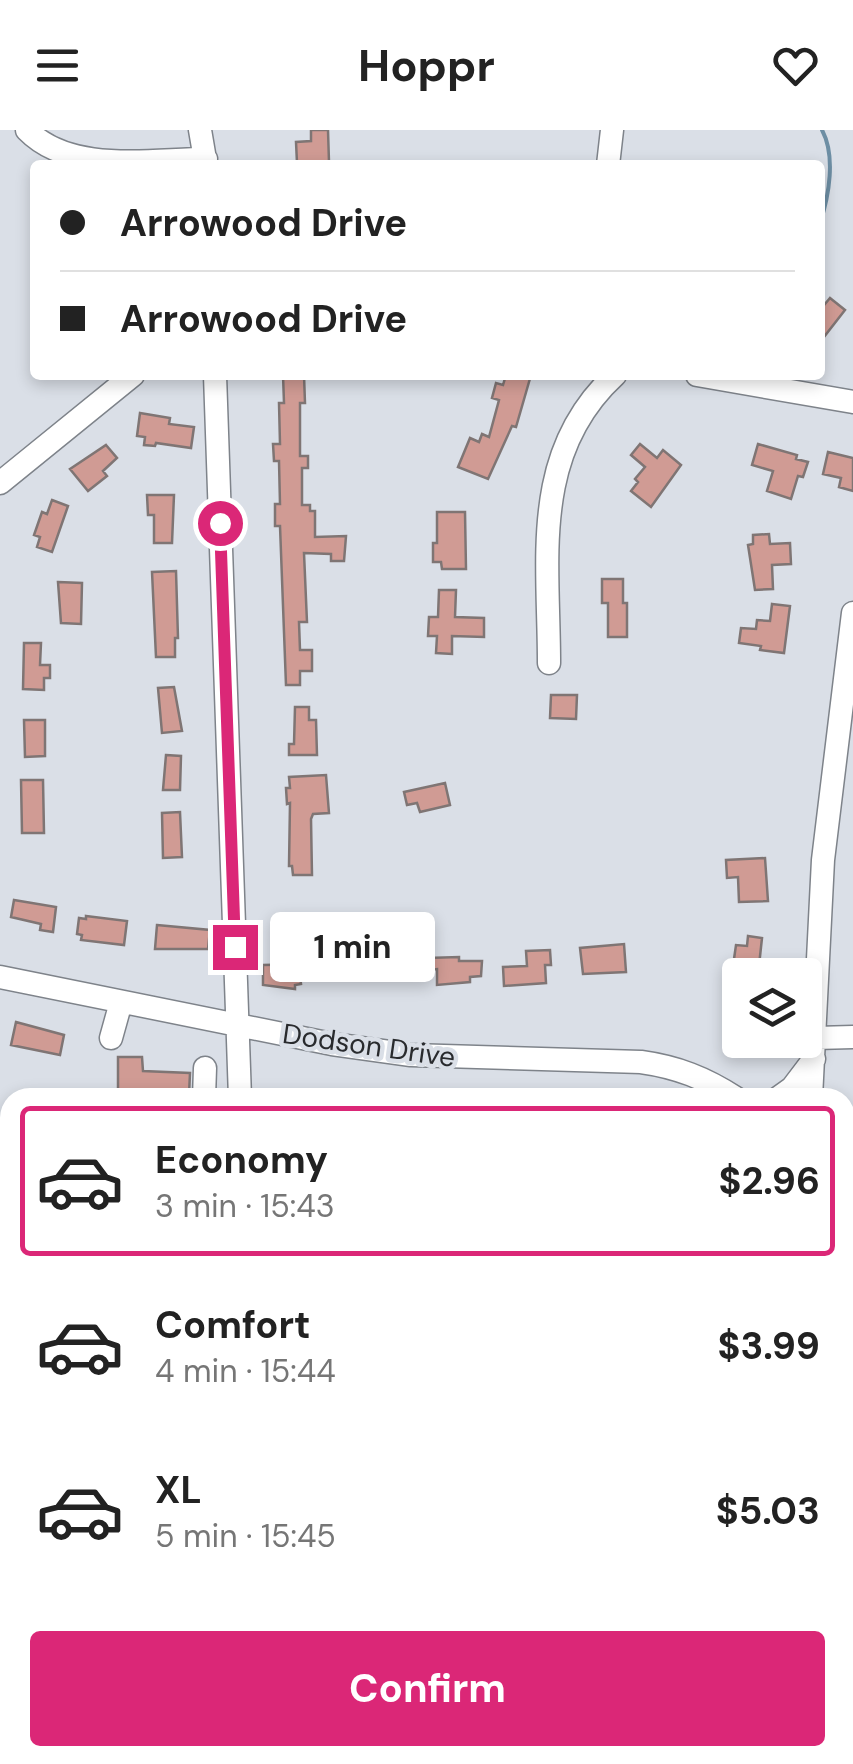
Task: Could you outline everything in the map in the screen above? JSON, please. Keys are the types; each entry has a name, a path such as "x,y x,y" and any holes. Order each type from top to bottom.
{"street":[{"path":"27,130 37,140 71,156 96,160"},
{"path":"200,130 206,160"},
{"path":"609,160 612,130"},
{"path":"0,483 127,380"},
{"path":"210,1088 238,1026 214,380"},
{"path":"549,663 550,507 558,460 579,415 610,380"},
{"path":"726,380 853,402"},
{"path":"819,958 823,860 853,613"},
{"name":"Dodson Drive","path":"0,977 332,1044 411,1054 640,1062 674,1067 720,1088"},
{"path":"111,1038 122,1002"},
{"path":"822,1046 853,1038"},
{"path":"792,1088 809,1058"},
{"path":"813,1088 814,1058"},
{"path":"222,1067 234,1088"}],"building":[{"path":"311,130 328,130 329,160 297,160 296,142 311,141"},
{"path":"830,298 845,310 825,336 825,304"},
{"path":"283,380 304,380 300,456 308,456 308,468 302,468 302,505 310,505 310,511 315,511 315,537 346,536 344,561 331,561 331,554 304,553 307,622 299,622 300,650 312,650 312,671 300,671 300,685 286,685 280,526 275,526 275,504 280,504 279,461 274,461 273,444 280,444 279,403 284,403"},
{"path":"504,380 530,380 516,427 512,426 488,479 458,467 470,438 479,442 482,434 489,437 499,400 492,398 496,383 503,385"},
{"path":"140,413 170,418 169,424 194,427 191,448 144,445 145,437 137,436"},
{"path":"640,444 657,458 663,450 681,465 651,507 631,491 645,467 631,455"},
{"path":"758,444 808,462 803,477 798,476 791,499 767,491 773,471 752,465"},
{"path":"106,445 117,458 103,471 107,476 88,491 70,469"},
{"path":"828,452 853,458 853,491 839,487 841,478 823,474"},
{"path":"147,495 174,495 172,543 154,543 154,515 148,515"},
{"path":"52,500 68,506 52,552 37,547 40,537 34,535 42,512 47,514"},
{"path":"437,512 465,512 466,569 442,569 441,562 433,562"},
{"path":"769,534 770,544 790,543 791,564 772,565 773,589 755,590 748,545 753,544 753,535"},
{"path":"176,571 175,657 156,657 152,572"},
{"path":"602,579 623,579 627,637 608,637 608,603 602,603"},
{"path":"58,582 82,583 81,624 61,623"},
{"path":"439,590 456,590 455,617 484,618 484,637 452,636 452,654 436,653 437,636 428,636 429,617 438,617"},
{"path":"772,604 790,606 784,653 739,643 741,628 756,629 757,620 770,621"},
{"path":"24,643 41,643 40,665 50,665 50,678 44,678 44,690 23,689"},
{"path":"174,687 182,731 162,733 158,688"},
{"path":"551,695 577,695 576,719 550,718"},
{"path":"295,707 309,707 309,720 316,720 317,755 289,755 289,744 294,744"},
{"path":"24,720 45,720 45,756 25,757"},
{"path":"166,755 181,756 180,790 163,790"},
{"path":"326,775 329,813 313,814 311,819 312,875 293,875 289,866 289,777"},
{"path":"21,780 43,780 44,833 22,833"},
{"path":"445,783 450,805 420,812 417,803 407,805 404,792"},
{"path":"180,812 182,857 163,858 162,813"},
{"path":"765,858 768,901 739,902 738,877 727,878 726,860"},
{"path":"14,900 56,907 53,932 40,930 41,924 11,917"},
{"path":"79,918 127,921 124,945 81,940 82,935 77,934"},
{"path":"157,925 210,930 208,949 155,949"},
{"path":"748,936 762,938 760,958 734,958 736,945 747,946"},
{"path":"624,944 626,972 583,974 580,948"},
{"path":"330,947 347,947 347,955 427,953 427,958 482,961 481,976 470,977 470,982 437,985 437,969 372,975 371,968 348,959 348,969 334,969 334,975 300,975 301,984 295,985 295,989 263,985 263,965 310,964 310,953 330,953"},
{"path":"550,950 551,965 545,965 546,983 504,986 503,967 527,966 526,951"},
{"path":"16,1022 64,1035 60,1055 11,1045"},
{"path":"118,1057 142,1057 143,1071 190,1073 189,1088 118,1088"}],"waterway":[{"path":"822,130 830,164 825,202"}],"route":[{"path":"220,523 235,947"}]}
